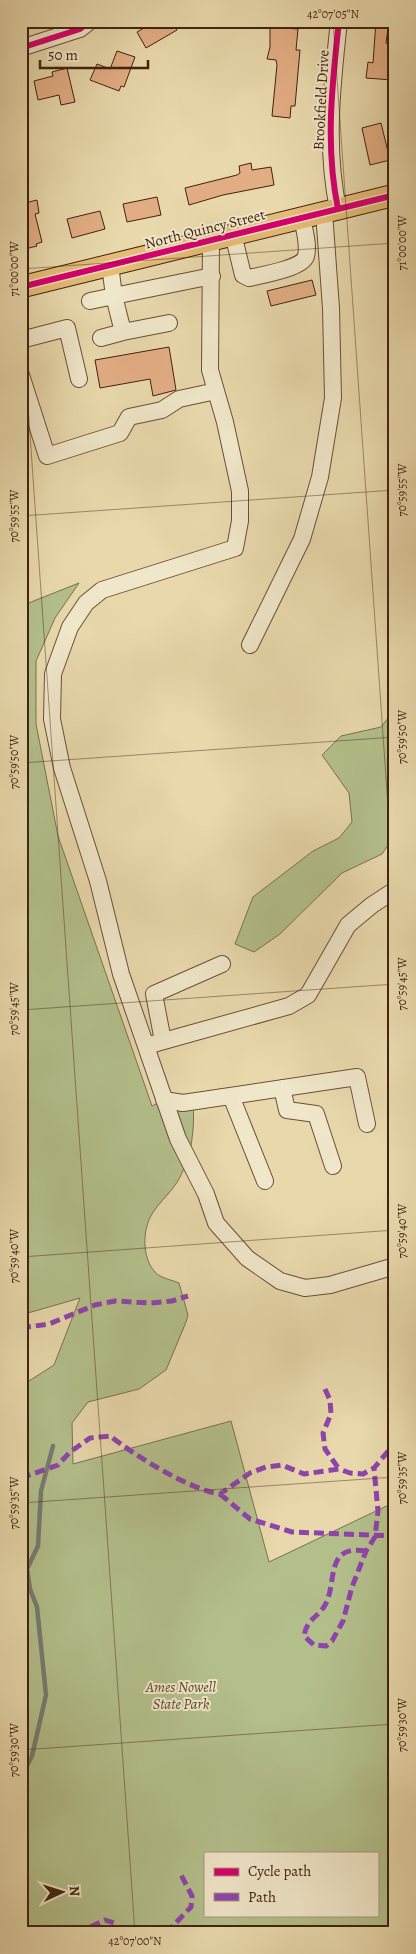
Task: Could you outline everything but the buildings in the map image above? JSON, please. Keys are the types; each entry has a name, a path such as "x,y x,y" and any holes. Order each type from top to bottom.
{"main road":[{"name":"North Quincy Street","path":"21,287 395,195"}],"street":[{"path":"21,48 80,29 90,21"},
{"name":"Brookfield Drive","path":"250,644 302,539 320,477 333,398 330,148 332,88 339,21"},
{"path":"233,234 243,275 250,278 299,265 306,259 307,248 302,218"},
{"path":"211,240 210,370 225,422 240,491 240,521 235,548 102,590 86,603 70,627 53,674 52,719 62,768 98,881 121,974 178,1139 206,1194 216,1223 247,1258 280,1281 305,1288 330,1285 395,1266"},
{"path":"110,265 114,296 123,332"},
{"path":"90,301 212,276"},
{"path":"101,338 169,323"},
{"path":"21,340 67,328 79,379"},
{"path":"21,375 47,456 120,433 129,417 162,410 179,399 216,391"},
{"path":"146,1046 289,1006 308,995 348,925 372,905 395,890"},
{"path":"163,1041 154,994 222,964"},
{"path":"164,1100 183,1103 357,1077 367,1124"},
{"path":"282,1088 287,1110 316,1114 333,1166"},
{"path":"231,1096 265,1181"}],"green space":[{"name":"Ames Nowell State Park","path":"79,583 55,618 36,661 36,724 58,836 152,1106 158,1103 193,1102 193,1131 190,1150 184,1168 177,1182 152,1214 145,1236 146,1252 155,1272 166,1279 179,1283 188,1315 186,1322 166,1370 139,1389 88,1402 72,1423 73,1464 231,1421 269,1562 395,1502 395,1933 21,1933 21,1386 54,1365 80,1298 21,1315 21,606"},
{"path":"395,709 395,830 392,839 382,854 342,873 280,934 254,952 235,944 253,897 313,851 339,838 352,822 349,793 322,755 341,736 381,727"}],"waterway":[{"path":"21,1777 32,1756 46,1695 37,1607 30,1589 27,1569 38,1546 41,1491 53,1446"}],"marked path":[{"path":"21,1328 49,1324 95,1305 115,1301 151,1303 172,1301 188,1296"},
{"path":"325,1389 330,1400 331,1414 323,1433 325,1449 339,1469"},
{"path":"21,1478 58,1465 70,1452 90,1438 110,1436 148,1462 178,1479 193,1486 220,1494 250,1473 266,1467 282,1465 304,1474 339,1469 350,1473 363,1474 374,1468 395,1443"},
{"path":"366,1551 353,1550 344,1553 338,1559 325,1605 305,1630 304,1636 314,1645 326,1646 332,1641 343,1621 352,1587 366,1551 375,1537 378,1511 374,1468"},
{"path":"220,1494 250,1519 292,1532 395,1536"},
{"path":"166,1933 191,1907 192,1896 180,1873"},
{"path":"77,1933 105,1920 114,1923 121,1933"}],"cycle path":[{"path":"21,48 80,29 90,21"},
{"path":"338,209 332,162 331,115 339,21"},
{"path":"21,287 395,195"}]}
